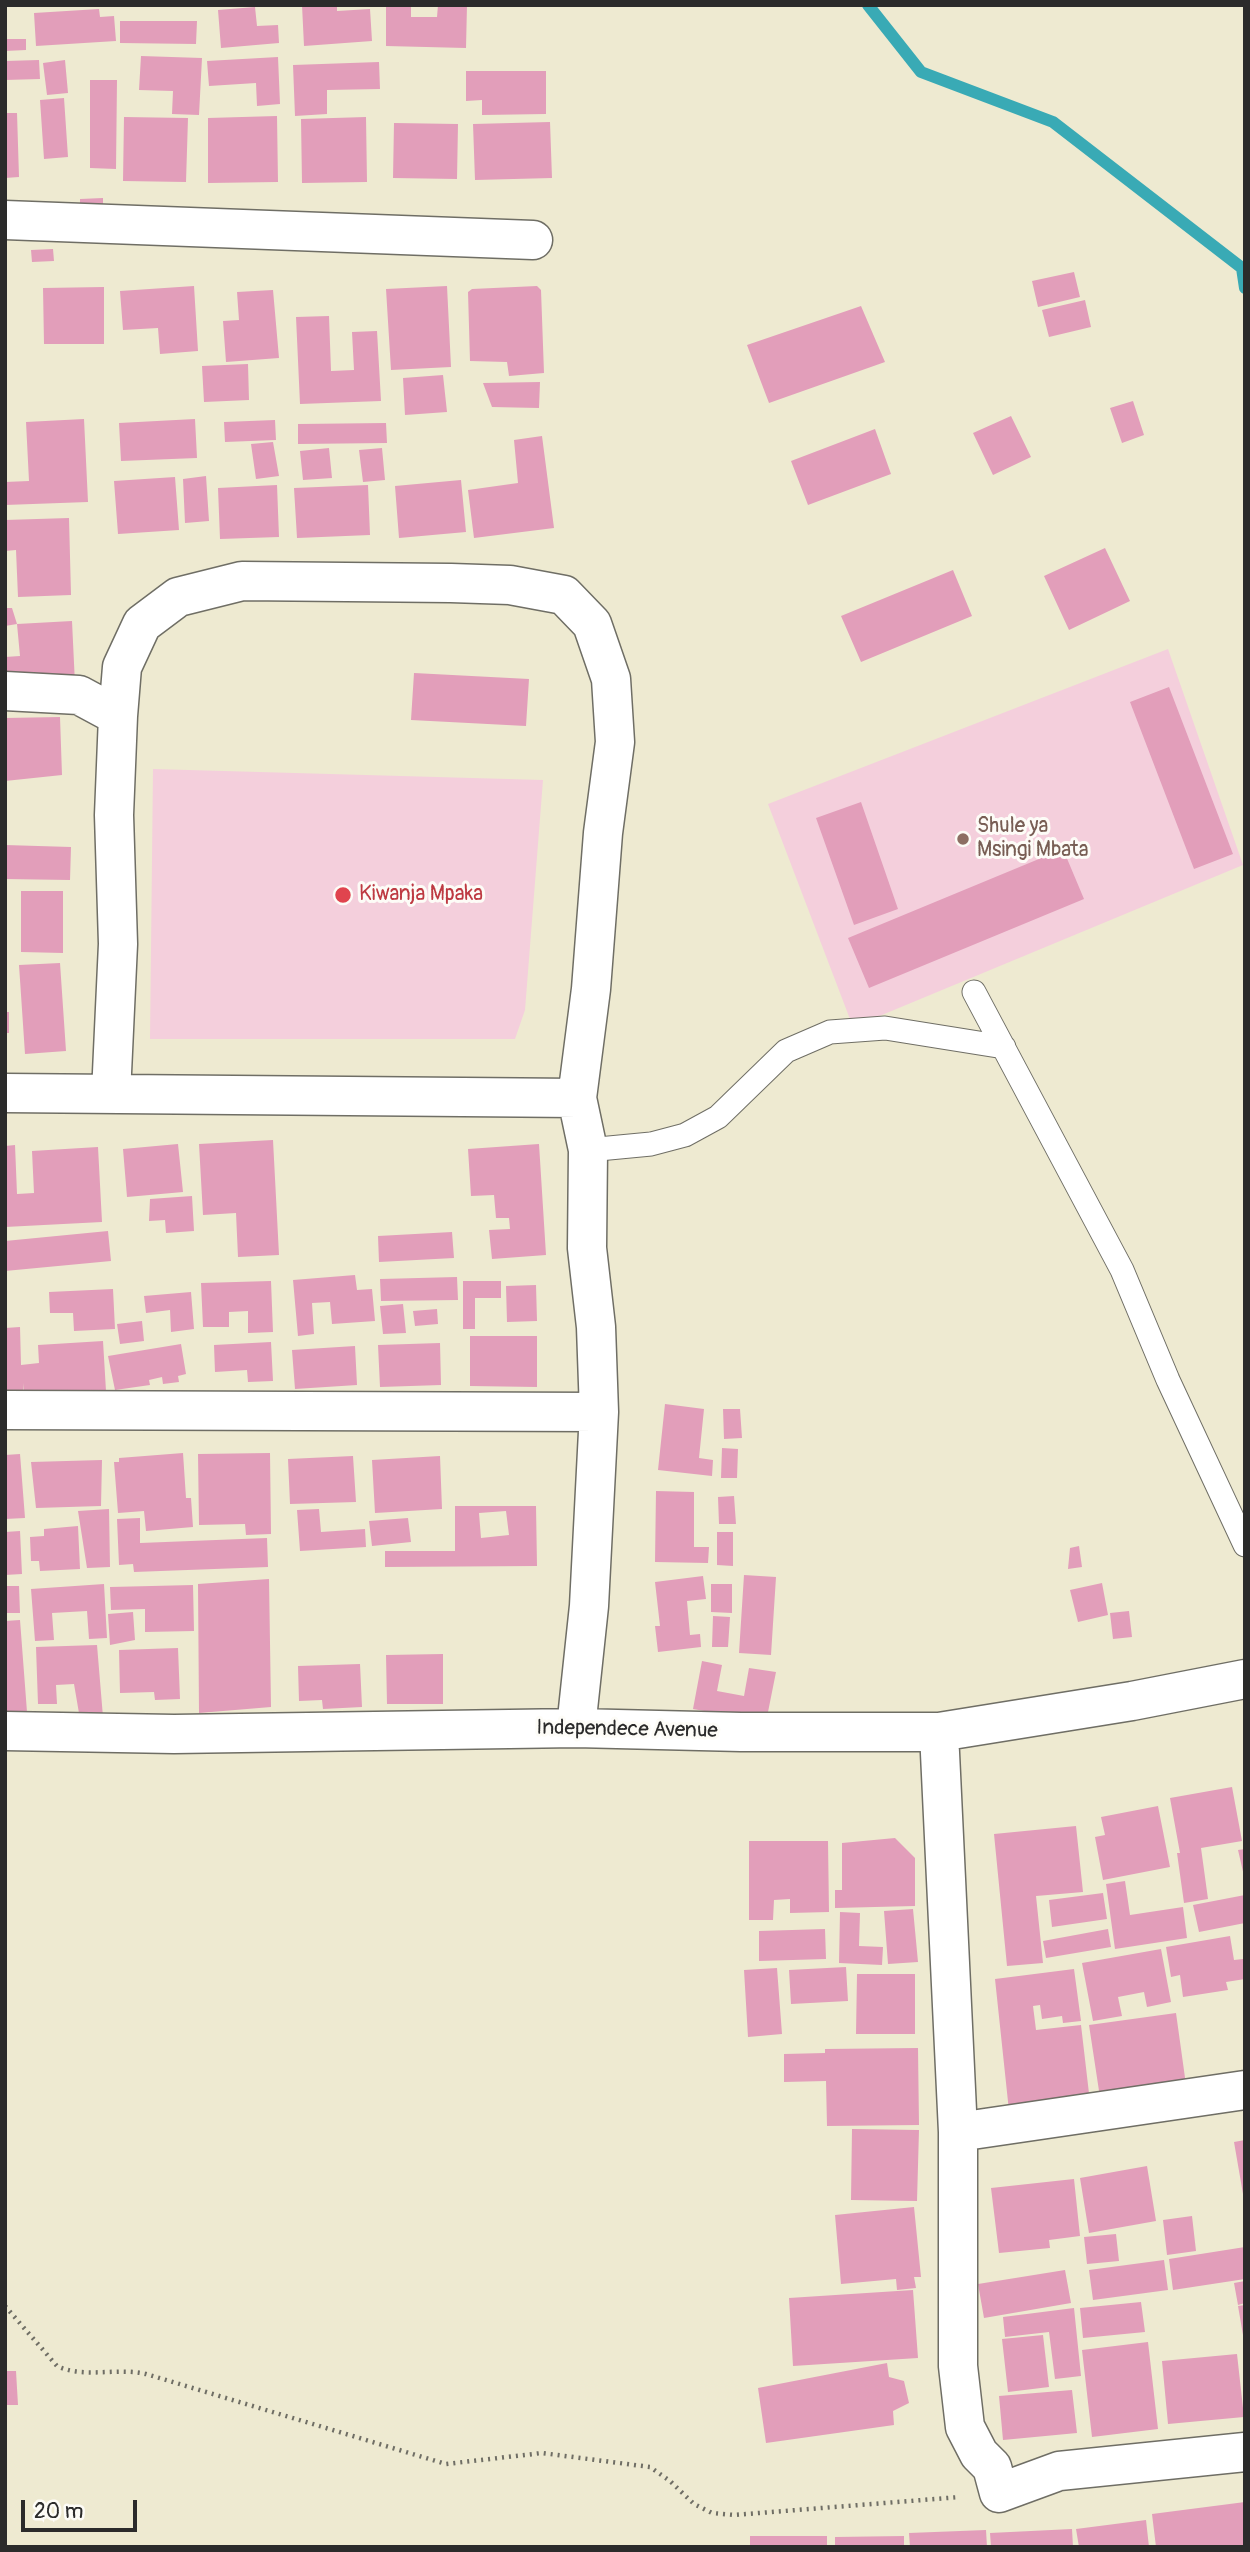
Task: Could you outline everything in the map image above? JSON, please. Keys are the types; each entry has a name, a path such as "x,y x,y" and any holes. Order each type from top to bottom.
{"street":[{"path":"5,220 533,240"},
{"path":"111,1094 118,944 114,815 118,716 122,667 142,624 178,597 242,581 510,585 564,595 592,624 611,679 615,742 603,833 591,989 577,1098 588,1150 587,1248 596,1326 599,1412 589,1606 576,1728"},
{"path":"5,691 79,695 118,716"},
{"path":"5,1093 577,1098"},
{"path":"5,1410 599,1412"},
{"name":"Independece Avenue","path":"5,1731 174,1734 576,1728 741,1732 939,1732 1132,1701 1245,1679"},
{"path":"939,1732 958,2132 958,2366 965,2427 979,2454 992,2467 999,2493 1059,2471 1245,2452"},
{"path":"958,2132 1245,2090"}],"lane":[{"path":"975,992 1122,1270 1168,1380 1245,1545"},
{"path":"588,1150 651,1144 685,1135 718,1116 786,1051 830,1032 885,1028 1004,1047"}],"path":[{"path":"5,2306 57,2366 68,2371 105,2370 146,2374 446,2464 542,2454 650,2468 670,2481 694,2504 712,2513 734,2515 999,2493"}],"shaded area":[{"path":"1168,649 1243,865 853,1027 768,804"},
{"name":"Kiwanja Mpaka","path":"153,769 543,780 525,1010 515,1039 150,1039"}],"building":[{"path":"302,5 337,5 337,11 370,9 372,41 304,46"},
{"path":"386,5 411,5 411,17 437,17 438,5 467,5 466,48 386,46"},
{"path":"255,7 257,26 278,25 279,43 221,48 218,10"},
{"path":"99,9 100,17 114,16 116,41 36,46 34,13"},
{"path":"120,21 197,21 196,44 120,43"},
{"path":"5,39 26,39 26,50 5,51"},
{"path":"141,56 202,58 199,115 172,114 173,91 139,90"},
{"path":"278,57 280,104 257,106 256,83 209,86 207,61"},
{"path":"39,60 40,79 5,80 5,61"},
{"path":"65,60 68,93 47,95 43,63"},
{"path":"379,62 380,89 327,90 327,114 295,116 293,65"},
{"path":"466,71 546,71 546,114 482,115 482,100 466,101"},
{"path":"90,80 117,80 116,169 90,168"},
{"path":"64,98 68,157 44,159 40,100"},
{"path":"5,113 17,113 19,177 5,178"},
{"path":"277,116 278,182 208,183 208,118"},
{"path":"124,117 188,118 186,182 123,181"},
{"path":"366,117 367,182 302,183 301,119"},
{"path":"550,122 552,178 475,180 473,124"},
{"path":"394,123 458,124 457,179 393,178"},
{"path":"103,198 103,211 80,211 80,199"},
{"path":"53,249 54,261 32,262 31,250"},
{"path":"1074,272 1080,297 1038,307 1032,281"},
{"path":"194,286 198,351 160,354 158,328 123,330 120,291"},
{"path":"447,286 451,367 391,370 386,289"},
{"path":"537,286 541,290 544,373 509,376 507,362 470,361 468,292 472,289"},
{"path":"104,287 104,344 44,344 43,288"},
{"path":"273,290 279,358 226,362 223,321 239,320 237,292"},
{"path":"1085,300 1091,327 1049,337 1042,310"},
{"path":"861,306 885,362 769,403 747,345"},
{"path":"329,316 331,371 354,370 352,332 377,331 381,401 300,404 296,317"},
{"path":"248,364 249,400 204,402 202,366"},
{"path":"443,375 447,412 405,415 403,378"},
{"path":"540,382 539,408 492,407 483,383"},
{"path":"1133,401 1144,435 1122,443 1110,408"},
{"path":"1011,416 1031,457 993,475 973,433"},
{"path":"84,419 88,502 5,505 5,482 29,481 26,422"},
{"path":"195,419 197,458 121,461 119,423"},
{"path":"275,420 276,440 225,442 224,422"},
{"path":"386,423 387,443 298,444 298,424"},
{"path":"875,429 891,474 808,505 791,461"},
{"path":"542,436 554,528 474,538 468,490 518,483 514,440"},
{"path":"273,442 279,476 256,479 251,444"},
{"path":"329,448 332,478 303,480 300,451"},
{"path":"382,448 385,480 363,482 359,450"},
{"path":"206,476 209,521 185,523 183,479"},
{"path":"175,477 179,530 118,534 114,481"},
{"path":"461,480 466,532 399,538 395,486"},
{"path":"277,485 279,537 220,539 218,488"},
{"path":"368,485 370,535 297,538 294,488"},
{"path":"69,518 71,595 18,597 16,550 5,551 5,520"},
{"path":"1105,548 1130,601 1069,630 1044,576"},
{"path":"953,570 972,616 861,662 841,616"},
{"path":"5,608 12,608 17,624 5,626"},
{"path":"72,621 75,684 5,677 5,657 20,656 17,624"},
{"path":"414,673 529,679 526,726 411,720"},
{"path":"1169,687 1233,854 1194,869 1130,702"},
{"path":"60,717 62,775 5,781 5,718"},
{"path":"861,802 898,909 854,925 816,818"},
{"path":"5,845 71,847 70,880 5,879"},
{"path":"1063,849 1084,899 869,988 848,938"},
{"path":"21,891 63,891 63,953 21,952"},
{"path":"60,963 66,1051 25,1054 19,965"},
{"path":"5,1012 9,1012 9,1033 5,1033"},
{"path":"273,1140 279,1255 238,1257 236,1213 203,1215 199,1144"},
{"path":"178,1144 183,1192 127,1197 123,1149"},
{"path":"539,1144 546,1255 492,1259 489,1230 510,1229 509,1218 496,1218 494,1195 471,1196 468,1149"},
{"path":"15,1145 17,1194 34,1193 32,1151 98,1147 102,1222 5,1227 5,1146"},
{"path":"192,1196 194,1231 166,1233 165,1220 149,1221 150,1199"},
{"path":"108,1231 111,1261 5,1271 5,1241"},
{"path":"452,1232 454,1258 379,1262 378,1236"},
{"path":"355,1275 357,1290 372,1289 375,1321 332,1324 330,1302 312,1303 314,1334 298,1336 293,1280"},
{"path":"457,1277 458,1300 381,1301 380,1279"},
{"path":"271,1281 273,1332 248,1333 248,1311 229,1312 229,1327 203,1327 201,1283"},
{"path":"463,1281 501,1281 501,1298 475,1298 475,1329 463,1329"},
{"path":"536,1285 537,1321 507,1322 506,1286"},
{"path":"113,1289 115,1329 74,1331 73,1313 50,1313 49,1292"},
{"path":"191,1292 194,1329 171,1332 170,1310 146,1313 144,1296"},
{"path":"403,1304 406,1333 383,1334 380,1306"},
{"path":"437,1309 438,1324 415,1326 413,1311"},
{"path":"142,1321 144,1341 120,1344 117,1324"},
{"path":"20,1327 21,1365 39,1363 38,1345 103,1341 106,1391 24,1396 23,1383 23,1391 5,1393 5,1328"},
{"path":"470,1336 537,1336 537,1387 470,1386"},
{"path":"271,1342 273,1381 248,1382 247,1370 215,1372 214,1345"},
{"path":"440,1343 441,1385 380,1387 378,1345"},
{"path":"181,1344 186,1374 178,1376 179,1382 163,1384 162,1377 149,1380 150,1385 115,1390 108,1356"},
{"path":"355,1346 357,1385 295,1389 292,1350"},
{"path":"665,1404 704,1409 699,1458 713,1460 712,1476 658,1470"},
{"path":"723,1409 740,1409 742,1438 724,1439"},
{"path":"722,1448 738,1449 737,1478 721,1478"},
{"path":"183,1453 186,1498 191,1498 193,1527 146,1531 144,1511 118,1513 114,1462 119,1462 119,1458"},
{"path":"270,1453 271,1534 246,1535 245,1524 199,1525 198,1454"},
{"path":"20,1454 25,1518 5,1519 5,1455"},
{"path":"353,1456 356,1502 290,1504 288,1459"},
{"path":"440,1456 442,1509 375,1513 372,1460"},
{"path":"102,1460 101,1506 36,1508 31,1462"},
{"path":"656,1491 694,1492 694,1547 709,1547 708,1563 655,1562"},
{"path":"734,1496 736,1524 719,1524 718,1497"},
{"path":"455,1506 536,1506 537,1566 385,1567 385,1551 455,1551","holes":["506,1511 509,1535 481,1538 479,1513"]},
{"path":"109,1509 110,1567 87,1568 78,1511"},
{"path":"319,1509 321,1532 365,1529 366,1547 300,1551 297,1510"},
{"path":"140,1518 140,1543 267,1538 268,1567 134,1572 133,1564 119,1565 117,1519"},
{"path":"408,1518 411,1542 372,1546 369,1521"},
{"path":"78,1526 80,1569 40,1571 39,1561 31,1561 30,1537 44,1536 44,1529"},
{"path":"20,1531 22,1574 5,1575 5,1532"},
{"path":"717,1532 733,1532 733,1566 717,1565"},
{"path":"1079,1546 1082,1567 1068,1569 1070,1548"},
{"path":"744,1575 776,1577 771,1655 739,1653"},
{"path":"703,1576 706,1599 687,1601 690,1635 700,1634 701,1647 658,1652 655,1626 660,1626 655,1582"},
{"path":"269,1579 271,1707 199,1713 198,1584"},
{"path":"1102,1583 1108,1615 1078,1622 1070,1590"},
{"path":"104,1584 107,1638 89,1639 87,1611 52,1613 54,1640 35,1641 31,1589"},
{"path":"711,1584 732,1584 732,1613 711,1612"},
{"path":"193,1585 194,1631 145,1632 145,1609 111,1610 110,1587"},
{"path":"5,1586 19,1586 20,1613 5,1613"},
{"path":"1129,1611 1132,1637 1113,1639 1110,1613"},
{"path":"133,1612 135,1640 110,1645 108,1614"},
{"path":"713,1616 730,1617 728,1647 712,1647"},
{"path":"20,1620 27,1712 5,1715 5,1621"},
{"path":"97,1645 103,1717 80,1719 74,1684 56,1685 57,1704 38,1704 36,1647"},
{"path":"178,1648 180,1699 155,1700 154,1692 120,1693 119,1650"},
{"path":"443,1654 443,1704 387,1704 386,1655"},
{"path":"702,1661 722,1665 717,1691 744,1696 749,1668 776,1672 766,1722 693,1709"},
{"path":"360,1664 362,1707 323,1709 322,1700 299,1701 298,1666"},
{"path":"1232,1787 1242,1841 1201,1848 1208,1899 1184,1903 1177,1853 1180,1853 1170,1798"},
{"path":"1158,1806 1170,1867 1103,1880 1095,1837 1105,1835 1101,1817"},
{"path":"1076,1826 1083,1892 1036,1896 1043,1963 1007,1966 994,1834"},
{"path":"895,1838 915,1858 915,1906 835,1908 835,1890 842,1890 842,1843"},
{"path":"749,1841 828,1841 829,1912 790,1913 790,1899 774,1900 773,1920 749,1920"},
{"path":"1245,1849 1245,1876 1244,1876 1238,1850"},
{"path":"1125,1881 1130,1915 1183,1907 1187,1938 1115,1949 1106,1884"},
{"path":"1103,1893 1107,1919 1052,1927 1049,1900"},
{"path":"1245,1895 1245,1923 1199,1932 1193,1905"},
{"path":"913,1909 918,1962 888,1964 884,1911"},
{"path":"840,1912 860,1913 859,1946 883,1947 882,1965 839,1963"},
{"path":"825,1929 826,1959 759,1961 759,1931"},
{"path":"1108,1929 1111,1947 1046,1958 1043,1941"},
{"path":"1230,1936 1234,1960 1243,1959 1245,1979 1226,1982 1228,1990 1183,1997 1180,1975 1171,1977 1166,1947"},
{"path":"1161,1949 1171,2002 1147,2007 1144,1992 1118,1997 1122,2016 1093,2021 1082,1963"},
{"path":"846,1967 848,2001 791,2004 789,1970"},
{"path":"777,1968 782,2034 748,2037 744,1970"},
{"path":"1074,1969 1081,2021 1063,2023 1062,2016 1042,2019 1040,2005 1033,2006 1036,2030 1081,2025 1090,2102 1009,2111 995,1979"},
{"path":"857,1974 915,1974 915,2034 856,2034"},
{"path":"1176,2013 1187,2092 1101,2104 1089,2025"},
{"path":"918,2048 919,2125 827,2126 826,2081 784,2082 784,2054 825,2053 825,2049"},
{"path":"852,2129 919,2130 917,2201 851,2200"},
{"path":"1245,2140 1245,2194 1243,2194 1234,2142"},
{"path":"1147,2166 1156,2221 1089,2233 1080,2178"},
{"path":"1074,2179 1080,2236 1049,2240 1050,2248 999,2253 991,2188"},
{"path":"914,2207 921,2277 914,2277 916,2288 897,2290 896,2279 841,2284 835,2215"},
{"path":"1192,2216 1196,2251 1167,2255 1163,2220"},
{"path":"1116,2234 1119,2261 1087,2264 1084,2237"},
{"path":"1245,2247 1245,2279 1173,2290 1169,2259"},
{"path":"1164,2260 1168,2290 1093,2300 1089,2270"},
{"path":"1065,2270 1071,2303 984,2318 978,2284"},
{"path":"1245,2281 1245,2303 1238,2305 1234,2283"},
{"path":"913,2290 918,2358 793,2366 789,2298"},
{"path":"1141,2302 1145,2332 1083,2338 1080,2308"},
{"path":"1245,2305 1245,2334 1243,2335 1238,2306"},
{"path":"1074,2308 1081,2376 1055,2379 1049,2332 1005,2337 1003,2317"},
{"path":"1043,2335 1049,2387 1008,2392 1002,2339"},
{"path":"1148,2342 1158,2429 1092,2437 1082,2350"},
{"path":"1237,2354 1244,2417 1168,2424 1162,2361"},
{"path":"887,2363 889,2377 904,2381 909,2403 893,2411 894,2425 766,2443 758,2388"},
{"path":"5,2371 16,2371 18,2405 5,2405"},
{"path":"1072,2390 1077,2433 1003,2440 999,2396"},
{"path":"1245,2502 1245,2547 1156,2547 1152,2514"},
{"path":"1146,2520 1149,2547 1079,2547 1076,2529"},
{"path":"1072,2529 1073,2547 991,2547 990,2533"},
{"path":"986,2530 987,2547 910,2547 909,2533"},
{"path":"750,2536 827,2536 827,2547 750,2547"},
{"path":"904,2536 904,2547 835,2547 835,2537"}],"waterway":[{"path":"868,5 921,72 1053,122 1242,268 1245,288"}],"place":[{"name":"Shule ya Msingi Mbata","path":"963,839"},
{"name":"Kiwanja Mpaka","path":"343,895"}]}
